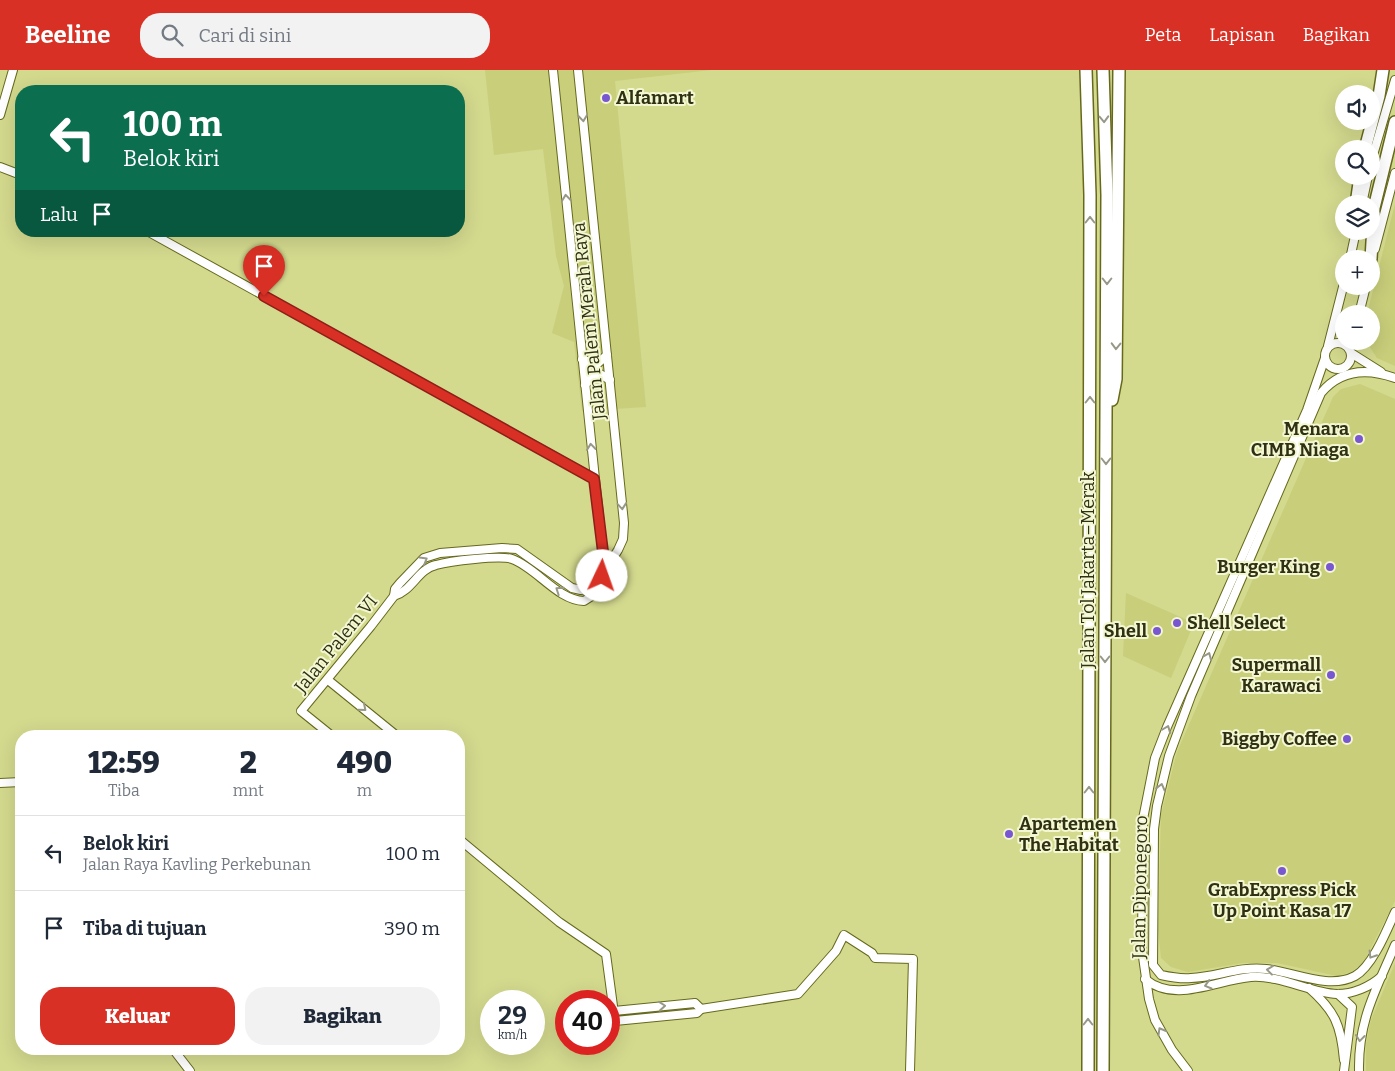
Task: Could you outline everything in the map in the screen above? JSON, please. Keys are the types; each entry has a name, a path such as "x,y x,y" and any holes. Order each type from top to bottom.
{"highway":[{"name":"Jalan Tol Jakarta–Merak","path":"1086,70 1090,196 1088,1071"},
{"name":"Jalan Tol Jakarta–Merak","path":"1102,70 1107,195 1103,1071"},
{"path":"1106,438 1116,379 1120,70"},
{"path":"1367,140 1379,96 1382,70"},
{"path":"1372,250 1374,208 1395,122"}],"street":[{"path":"0,115 13,70"},
{"name":"Jalan Palem Merah Raya","path":"553,70 594,479 603,552 608,566"},
{"name":"Jalan Palem Merah Raya","path":"394,596 395,589 424,558 440,553 502,548 521,551 577,590 588,590 597,586 623,539 624,523 578,70"},
{"path":"1377,140 1395,80"},
{"path":"0,167 15,173"},
{"path":"1375,250 1395,173"},
{"path":"159,237 594,479"},
{"path":"1341,295 1325,358 1332,368 1340,369 1348,365 1351,350"},
{"path":"1328,346 1335,344"},
{"path":"1353,350 1382,373 1395,378"},
{"path":"582,359 596,365 607,356"},
{"name":"Jalan Diponegoro","path":"1325,358 1317,384 1175,708 1155,758 1144,819 1142,950 1145,979 1160,990 1193,990 1228,980 1253,977 1307,986 1338,994 1358,990 1374,983 1382,976"},
{"name":"Jalan Diponegoro","path":"1382,373 1353,372 1339,377 1329,383 1317,402 1191,696 1169,756 1156,806 1153,965 1160,975 1172,977 1190,978 1226,971 1264,969 1318,980 1343,981 1363,971 1382,941 1395,912"},
{"path":"585,385 594,374 600,374 610,380"},
{"path":"1317,384 1317,402"},
{"path":"1254,550 1258,521"},
{"name":"Jalan Palem VI","path":"325,730 301,711 328,680 394,596"},
{"path":"328,680 390,730"},
{"path":"1175,708 1191,696"},
{"path":"0,783 15,782"},
{"path":"465,844 559,922 606,954 611,990"},
{"path":"620,1021 696,1013 701,1008 798,994 836,951 844,934 872,953 875,958 913,959 910,1071"},
{"path":"1359,1071 1360,1031 1366,1011 1395,945"},
{"path":"1145,979 1155,1020 1172,1050 1188,1071"},
{"path":"1307,986 1322,1000 1335,1017 1341,1033 1344,1071"},
{"path":"1338,994 1352,1007 1361,1007 1366,1011"},
{"path":"620,1009 695,1003 701,1008"},
{"path":"1344,1060 1352,1007"},
{"path":"178,1055 190,1071"}],"shaded area":[{"path":"485,70 711,70 615,81 646,407 582,411 574,342 552,333 564,286 556,256 543,149 494,155"},
{"path":"1395,204 1395,366 1377,358 1372,350 1380,350 1380,305 1369,305 1372,295 1380,295 1380,263"},
{"path":"1360,384 1395,399 1395,901 1363,963 1351,972 1337,976 1277,963 1243,963 1188,972 1171,967 1161,958 1158,929 1161,815 1177,752 1333,397 1341,389"},
{"path":"1126,593 1194,623 1171,678 1123,656"},
{"path":"1395,963 1395,1071 1366,1071 1366,1044 1371,1020"}],"place":[{"name":"Alfamart","path":"606,98"},
{"name":"Menara CIMB Niaga","path":"1359,439"},
{"name":"Burger King","path":"1330,567"},
{"name":"Shell Select","path":"1177,623"},
{"name":"Shell","path":"1157,631"},
{"name":"Supermall Karawaci","path":"1331,675"},
{"name":"Biggby Coffee","path":"1347,739"},
{"name":"Apartemen The Habitat","path":"1009,834"},
{"name":"GrabExpress Pick Up Point Kasa 17","path":"1282,871"}],"route":[{"path":"264,296 594,479 603,552 608,566 602,576"}]}
